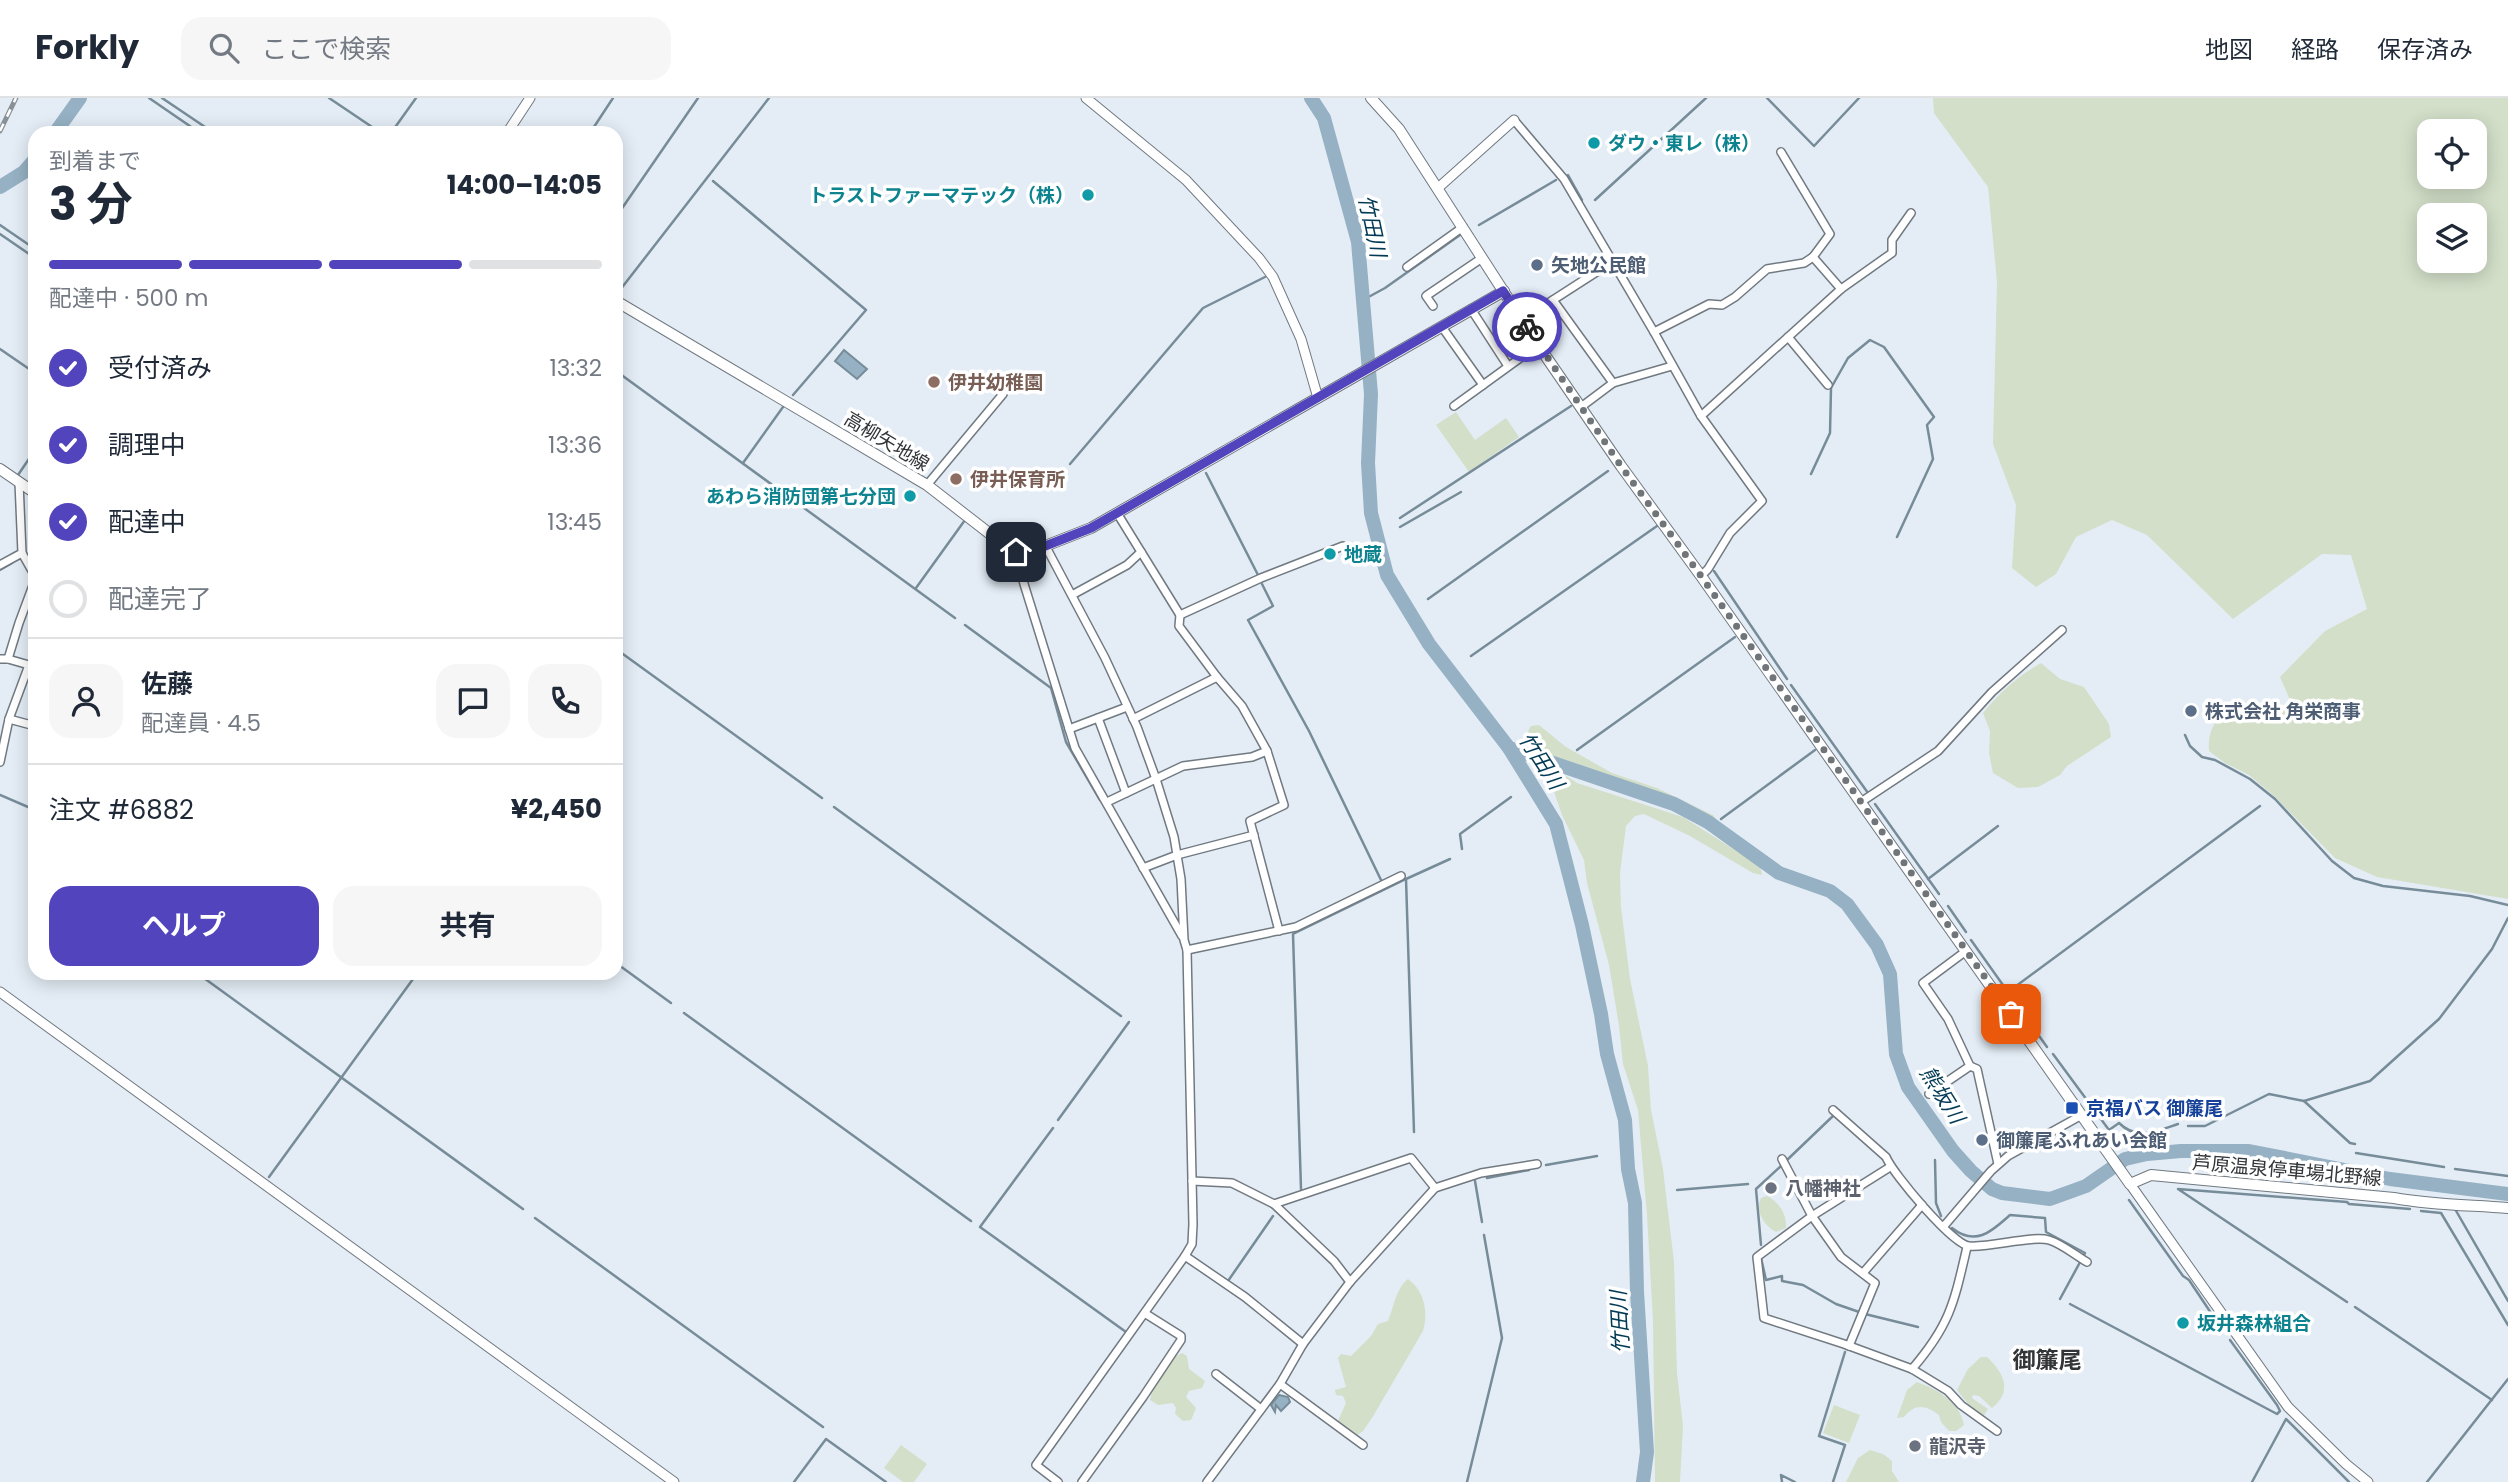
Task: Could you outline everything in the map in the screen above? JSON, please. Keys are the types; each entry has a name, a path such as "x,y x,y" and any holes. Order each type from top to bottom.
{"main road":[{"path":"1371,98 1399,128 1538,345 2130,1184"},
{"path":"1016,552 1030,552 1046,547 1091,528 1503,291"},
{"name":"高柳矢地線","path":"623,305 927,485 1016,552"},
{"path":"0,469 28,489"},
{"name":"芦原温泉停車場北野線","path":"2130,1184 2151,1175 2394,1198 2421,1203 2508,1208"}],"street":[{"path":"511,126 530,98"},
{"path":"1086,98 1186,180 1259,258 1273,277 1301,339 1318,398"},
{"path":"1438,188 1514,120 1564,179 1701,416 1762,501 1730,533 1701,576"},
{"path":"1654,332 1709,304 1722,305 1735,298 1768,269 1797,265 1813,257 1829,234 1781,152"},
{"path":"1701,416 1841,289 1892,253 1892,240 1911,213"},
{"path":"1407,267 1463,227"},
{"path":"1813,257 1841,289"},
{"path":"1433,306 1426,296 1482,258"},
{"path":"1522,320 1612,262"},
{"path":"1553,300 1613,383"},
{"path":"1471,309 1508,366"},
{"path":"1442,327 1483,385"},
{"path":"1788,337 1828,385"},
{"path":"1454,406 1538,345"},
{"path":"1581,407 1613,383 1672,366"},
{"path":"927,485 1003,394"},
{"path":"19,482 22,553 28,565"},
{"path":"1117,513 1180,615 1180,626 1242,706 1267,751 1284,806 1251,821 1279,931"},
{"path":"1180,615 1261,578 1343,546"},
{"path":"1046,547 1105,658 1133,719 1174,837 1181,879 1186,950 1192,1181 1192,1244 1146,1314 1036,1465 1058,1482"},
{"path":"1016,552 1075,748 1184,940"},
{"path":"1072,595 1127,565 1141,552"},
{"path":"0,565 22,553"},
{"path":"28,597 4,659 28,665"},
{"path":"1861,802 1938,751 1992,692 2062,630"},
{"path":"0,762 9,721 28,676"},
{"path":"1133,719 1217,677"},
{"path":"1069,729 1127,708"},
{"path":"1098,718 1126,793"},
{"path":"0,720 28,725"},
{"path":"1107,802 1183,766 1252,757 1267,751"},
{"path":"1143,868 1177,855 1254,835"},
{"path":"1186,950 1296,927 1401,876"},
{"path":"1966,951 1923,983 1948,1019 1970,1066 1977,1069 1998,1164"},
{"path":"0,992 674,1482"},
{"path":"1929,1094 1970,1066"},
{"path":"1833,1110 1886,1157 1890,1167 1922,1206 1967,1247 2046,1239 2087,1262"},
{"path":"1944,1226 1998,1164 2081,1115"},
{"path":"1274,1204 1411,1158 1435,1188"},
{"path":"1782,1159 1812,1216 1841,1257 1875,1283 1849,1346"},
{"path":"1207,1482 1280,1384 1303,1344 1350,1282 1435,1188 1481,1173 1537,1164"},
{"path":"1890,1167 1812,1216 1757,1257 1764,1318 1912,1369 1948,1391 1961,1405 1997,1431"},
{"path":"1192,1181 1232,1184 1274,1204 1334,1261 1350,1282"},
{"path":"2130,1184 2288,1407 2368,1482"},
{"path":"1864,1273 1922,1206"},
{"path":"1912,1369 1942,1330 1951,1312 1967,1247"},
{"path":"1185,1256 1245,1297 1303,1344"},
{"path":"1082,1482 1181,1340 1181,1336 1146,1314"},
{"path":"1216,1374 1261,1409"},
{"path":"1280,1384 1363,1445"}],"green space":[{"path":"1933,98 2508,98 2508,899 2377,877 2335,858 2273,795 2249,775 2209,751 2211,731 2224,714 2257,720 2275,718 2291,702 2280,677 2325,631 2367,609 2351,555 2322,554 2233,619 2147,535 2112,520 2076,537 2056,574 2036,587 2012,568 2016,505 1993,444 1997,282 1988,187 1934,113"},
{"path":"1456,412 1475,440 1506,418 1519,437 1469,472 1436,425"},
{"path":"2041,663 2060,679 2084,687 2109,724 2111,737 2067,766 2060,775 2038,787 2018,788 1993,773 1989,753 1990,731 1983,713 2009,685"},
{"path":"1539,725 1566,747 1612,773 1657,788 1713,815 1717,820 1706,818 1659,795 1536,752 1528,731 1531,726"},
{"path":"1558,771 1577,783 1683,817 1761,869 1762,875 1753,873 1690,836 1644,814 1635,816 1626,826 1620,873 1621,907 1630,979 1648,1066 1651,1110 1663,1169 1674,1262 1677,1373 1683,1426 1680,1482 1655,1482 1653,1321 1638,1110 1623,1064 1609,965 1587,883 1584,860 1562,815 1549,777"},
{"path":"1767,1196 1781,1209 1786,1228 1776,1232 1762,1218 1759,1203 1761,1198"},
{"path":"1408,1279 1418,1289 1424,1302 1423,1331 1372,1418 1356,1436 1337,1423 1346,1403 1343,1396 1336,1395 1335,1390 1346,1387 1338,1358 1341,1354 1351,1356 1371,1336 1378,1324 1388,1321 1398,1293"},
{"path":"1182,1353 1187,1356 1189,1369 1205,1381 1202,1388 1189,1391 1186,1397 1196,1408 1191,1420 1183,1421 1175,1414 1173,1403 1158,1405 1150,1400 1153,1386 1173,1359"},
{"path":"1981,1357 1987,1357 1998,1369 2004,1382 2003,1395 1992,1408 1979,1396 1973,1395 1971,1400 1972,1398 1988,1409 1983,1417 1967,1407 1968,1404 1957,1390 1968,1369"},
{"path":"1917,1382 1932,1388 1953,1403 1964,1425 1956,1431 1949,1431 1939,1415 1921,1407 1897,1418 1907,1390"},
{"path":"1834,1405 1860,1415 1849,1443 1823,1433"},
{"path":"901,1445 927,1464 914,1482 903,1482 884,1468"},
{"path":"1870,1450 1883,1454 1892,1461 1892,1471 1899,1482 1846,1482 1858,1458"}],"water":[{"path":"844,350 867,369 857,379 835,361"},
{"path":"1279,1395 1288,1397 1290,1402 1281,1411 1276,1405 1275,1412 1271,1405"}],"waterway":[{"path":"60,126 80,98"},
{"path":"149,98 190,126"},
{"path":"162,98 204,126"},
{"path":"329,98 371,126"},
{"path":"396,126 416,98"},
{"path":"595,126 613,98"},
{"path":"623,207 698,98"},
{"path":"623,286 769,98"},
{"name":"竹田川","path":"1311,98 1324,118 1358,242 1371,394 1368,463 1371,513 1387,575 1429,644 1509,748 1556,824 1582,925 1607,1054 1625,1120 1628,1169 1635,1203 1637,1292 1647,1452 1643,1482"},
{"path":"1595,200 1706,98"},
{"path":"1767,98 1814,146 1859,98"},
{"path":"0,187 28,167"},
{"path":"1568,175 1582,200"},
{"path":"1479,225 1556,180"},
{"path":"713,181 866,310 793,395"},
{"path":"0,225 28,244"},
{"path":"0,234 28,253"},
{"path":"1363,300 1385,288 1460,235"},
{"path":"1070,464 1203,308 1265,277"},
{"path":"1811,474 1830,433 1831,388 1848,358 1870,340 1884,347 1934,417 1927,425 1933,459 1897,537"},
{"path":"0,349 28,368"},
{"path":"623,376 955,618"},
{"path":"1400,518 1571,406"},
{"path":"743,463 783,407"},
{"path":"18,475 28,460"},
{"path":"1428,599 1608,471"},
{"path":"1206,473 1258,575"},
{"path":"1400,527 1461,492"},
{"path":"916,588 965,520"},
{"path":"1471,656 1657,526"},
{"path":"0,570 12,563"},
{"path":"1714,571 1787,679"},
{"path":"1262,584 1273,606 1248,620 1309,731 1381,880"},
{"path":"965,625 1051,688 1066,742 1100,800"},
{"path":"1577,750 1735,637"},
{"path":"623,654 822,798"},
{"path":"1791,685 1868,793"},
{"path":"2185,735 2190,746 2202,757 2215,760 2250,779 2275,799 2332,861 2354,878 2383,886 2470,896 2508,905"},
{"name":"熊坂川","path":"1509,748 1674,804 1708,822 1779,873 1830,891 1847,904 1877,945 1890,974 1896,1054 1908,1087 1953,1151 1992,1189 2002,1193 2050,1199 2086,1186 2125,1159 2181,1151 2249,1151 2390,1179 2508,1194"},
{"path":"1721,819 1815,750"},
{"path":"0,795 28,807"},
{"path":"1462,849 1460,834 1511,797"},
{"path":"1875,804 1939,894"},
{"path":"2008,992 2260,806"},
{"path":"834,807 1121,1016"},
{"path":"1928,879 1998,826"},
{"path":"1414,1132 1406,879 1450,859"},
{"path":"1301,1189 1293,934 1406,879"},
{"path":"1948,906 1966,932"},
{"path":"2355,1144 2350,1143 2304,1101 2370,1081 2439,1019 2492,949 2508,918"},
{"path":"1971,940 2047,1047"},
{"path":"623,968 671,1003"},
{"path":"207,980 523,1209"},
{"path":"269,1177 412,980"},
{"path":"684,1013 971,1221"},
{"path":"1058,1120 1129,1022"},
{"path":"2053,1054 2109,1130 2119,1123 2133,1132 2147,1133 2178,1124"},
{"path":"2188,1126 2205,1126 2269,1094 2304,1101"},
{"path":"1787,1160 1833,1116"},
{"path":"1053,1128 980,1227 1126,1332"},
{"path":"2356,1153 2444,1167"},
{"path":"1546,1165 1597,1156"},
{"path":"1935,1160 1936,1203 1941,1216"},
{"path":"1761,1245 1756,1189 1782,1165"},
{"path":"2455,1169 2508,1176"},
{"path":"1487,1178 1529,1170"},
{"path":"1475,1181 1482,1222"},
{"path":"1677,1190 1748,1184"},
{"path":"2347,1302 2178,1189 2410,1209"},
{"path":"2129,1200 2221,1328"},
{"path":"2455,1209 2508,1301"},
{"path":"2421,1211 2441,1213 2508,1325"},
{"path":"1952,1228 1961,1234 1976,1236 1990,1231 2010,1215 2045,1218 2046,1232 2085,1253 2060,1299"},
{"path":"1228,1281 1273,1216"},
{"path":"535,1218 823,1427"},
{"path":"1467,1482 1502,1338 1484,1235"},
{"path":"1761,1258 1766,1280 1782,1276 1782,1281 1803,1285 1836,1304 1918,1327"},
{"path":"2070,1304 2277,1414 2280,1411 2277,1405 2230,1340"},
{"path":"2355,1307 2492,1400"},
{"path":"1833,1482 1845,1445 1819,1436 1845,1352"},
{"path":"2427,1482 2508,1379"},
{"path":"2252,1482 2286,1419 2349,1482"},
{"path":"794,1482 826,1439 886,1482"},
{"path":"1782,1482 1781,1475 1795,1482"}],"railway":[{"path":"0,131 16,98"}],"way so far":[{"path":"1527,327 1621,466 2011,1014"}],"place":[{"name":"ダウ・東レ（株）","path":"1594,143"},
{"name":"トラストファーマテック（株）","path":"1088,195"},
{"name":"矢地公民館","path":"1537,265"},
{"name":"伊井幼稚園","path":"934,382"},
{"name":"伊井保育所","path":"956,479"},
{"name":"あわら消防団第七分団","path":"910,496"},
{"name":"地蔵","path":"1330,554"},
{"name":"株式会社 角栄商事","path":"2191,711"},
{"name":"京福バス 御簾尾","path":"2072,1108"},
{"name":"御簾尾ふれあい会館","path":"1982,1140"},
{"name":"八幡神社","path":"1771,1188"},
{"name":"坂井森林組合","path":"2183,1323"},
{"name":"龍沢寺","path":"1915,1446"}],"district":[{"name":"御簾尾","path":"2047,1360"}],"route":[{"path":"1016,552 1030,552 1046,547 1091,528 1503,291 1527,327"}]}
